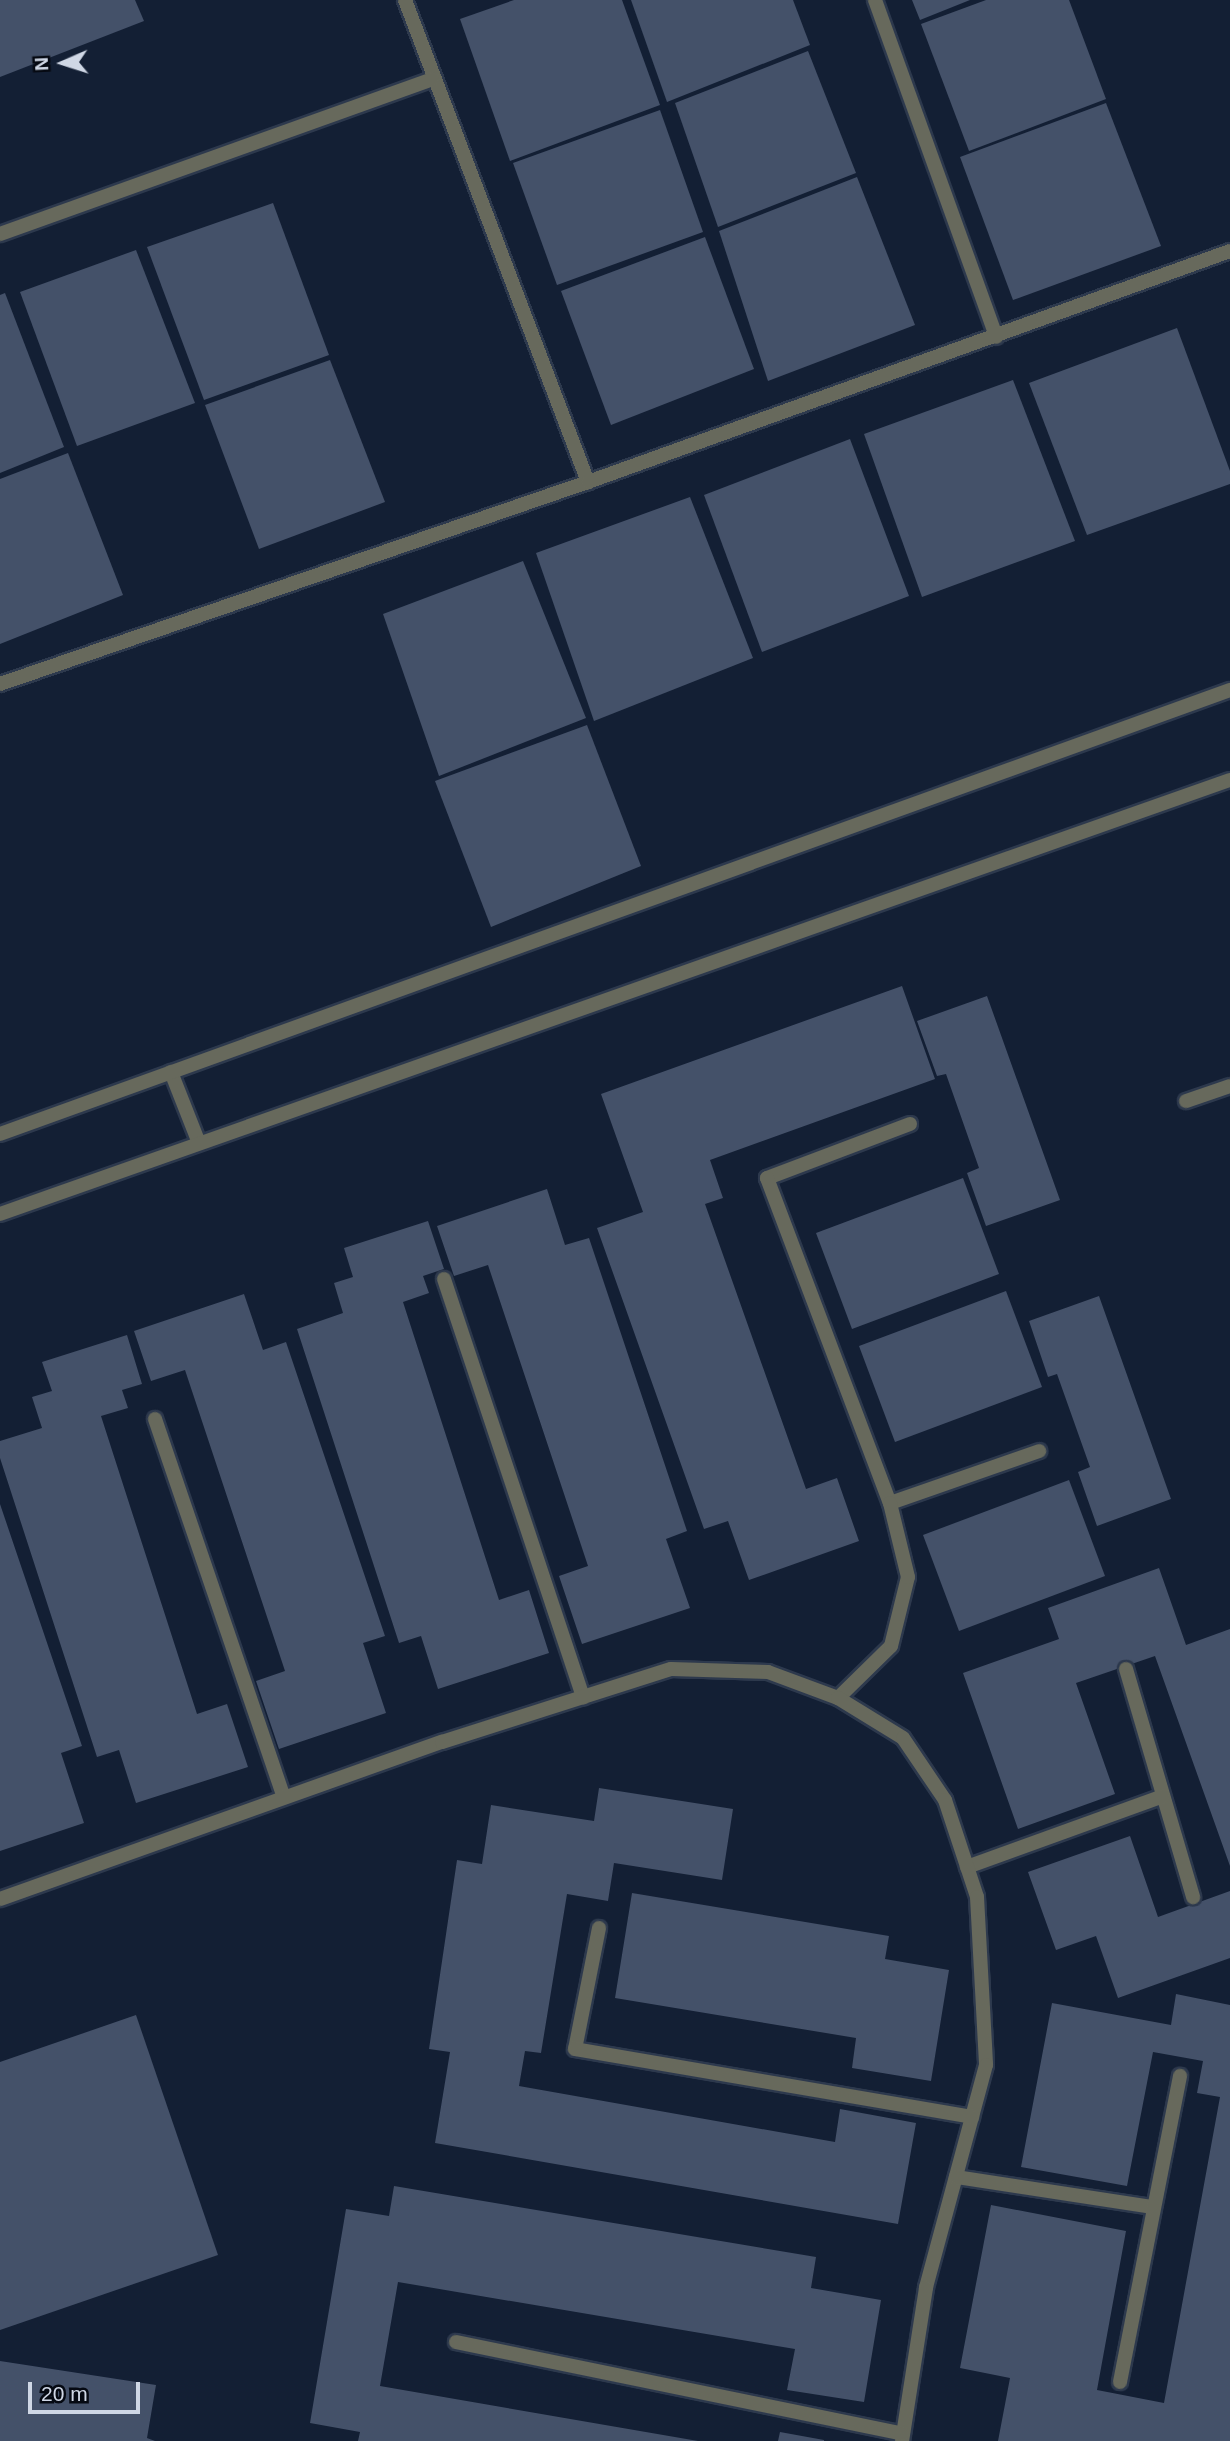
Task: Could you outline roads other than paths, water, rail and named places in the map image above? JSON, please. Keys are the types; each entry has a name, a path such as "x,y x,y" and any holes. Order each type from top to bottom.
{"street":[{"path":"405,0 432,79 588,482"},
{"path":"875,0 996,337"},
{"path":"0,234 432,79"},
{"path":"0,684 588,482 1230,251"},
{"path":"0,1134 1230,690"},
{"path":"0,1214 1230,780"},
{"path":"171,1072 199,1143"},
{"path":"1186,1101 1230,1086"},
{"path":"838,1698 891,1646 908,1577 890,1503 767,1178 910,1124"},
{"path":"444,1279 583,1697"},
{"path":"155,1419 284,1797"},
{"path":"890,1503 1039,1451"},
{"path":"0,1899 284,1797 671,1669 768,1672 838,1698 903,1738 945,1800 977,1897 986,2065 926,2288 902,2437 456,2342"},
{"path":"1126,1669 1193,1897"},
{"path":"967,1867 1163,1796"},
{"path":"599,1928 575,2049 972,2118"},
{"path":"1120,2382 1180,2076"},
{"path":"956,2177 1153,2207"}]}
